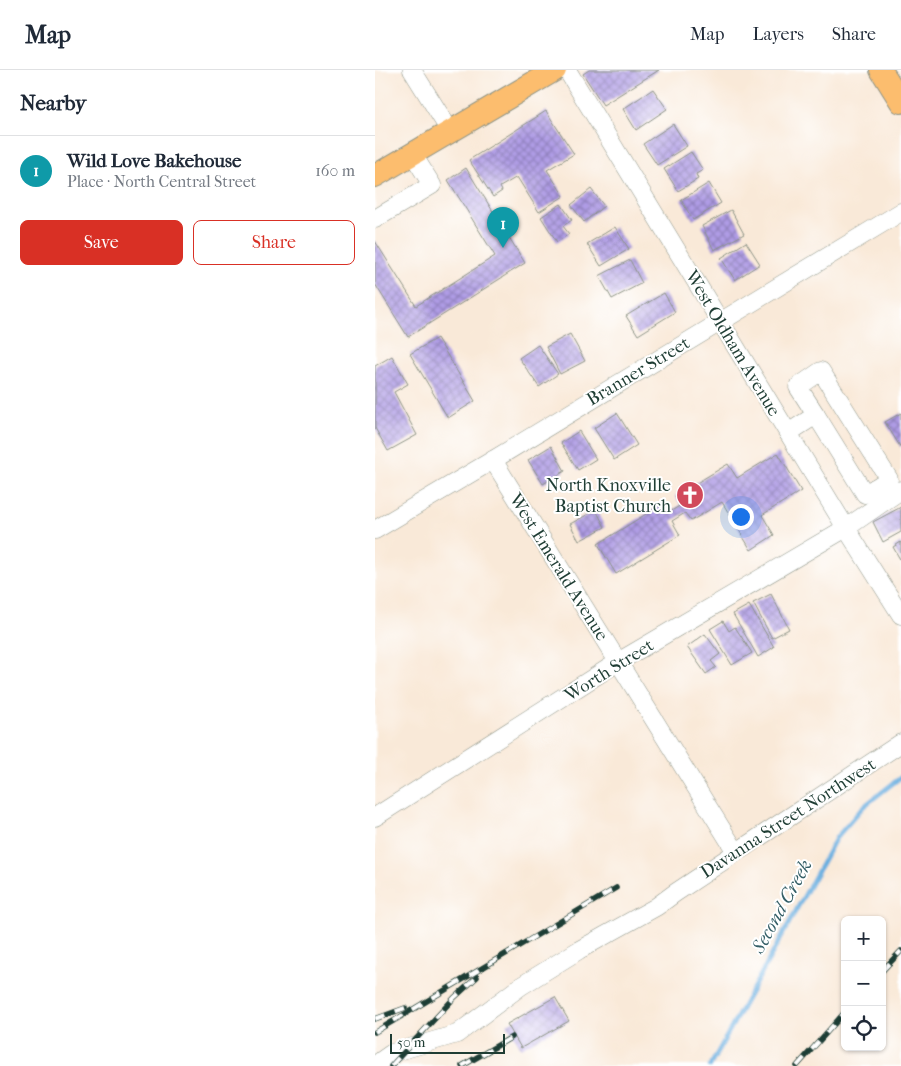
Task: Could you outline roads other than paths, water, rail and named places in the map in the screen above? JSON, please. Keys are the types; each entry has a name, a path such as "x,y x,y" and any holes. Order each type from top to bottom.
{"main road":[{"path":"375,176 555,70"},
{"path":"881,70 901,102"}],"street":[{"path":"413,70 450,131"},
{"name":"West Oldham Avenue","path":"567,70 845,528 901,615"},
{"path":"375,219 431,185 412,153"},
{"name":"Branner Street","path":"375,530 901,212"},
{"path":"821,371 889,479 880,494 865,494 816,415 797,387 821,371"},
{"path":"787,433 816,415"},
{"name":"West Emerald Avenue","path":"493,460 736,852"},
{"name":"Worth Street","path":"375,817 618,662 845,528 880,494 901,490"},
{"name":"Davanna Street Northwest","path":"375,1064 392,1053 457,1034 521,986 579,950 656,907 901,743"}],"waterway":[{"name":"Second Creek","path":"710,1066 836,838 863,807 901,777"}],"railway":[{"path":"375,1032 616,888"},
{"path":"886,967 901,951"},
{"path":"391,1066 454,998 477,977"},
{"path":"375,1019 405,1008"},
{"path":"797,1066 841,1016"},
{"path":"462,1066 512,1037"}],"place":[{"name":"Wild Love Bakehouse","path":"503,248"},
{"name":"North Knoxville Baptist Church","path":"690,495"}]}
